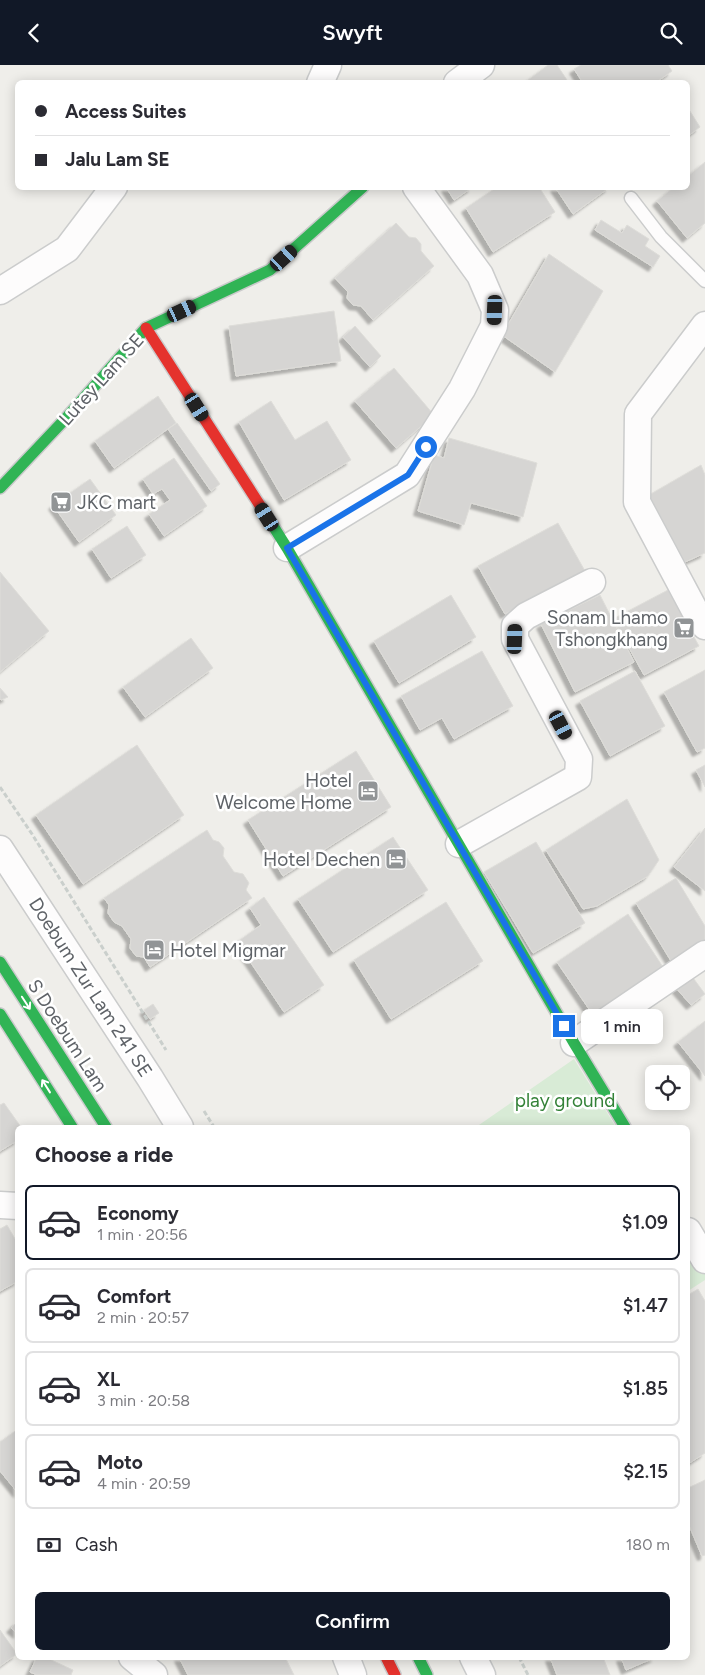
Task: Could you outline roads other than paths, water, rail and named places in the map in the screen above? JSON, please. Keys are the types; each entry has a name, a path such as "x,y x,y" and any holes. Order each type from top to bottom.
{"main road":[{"name":"Lutey Lam SE","path":"0,488 68,416 146,328 270,270 360,190"},
{"path":"146,328 287,548 574,1043 624,1125"},
{"name":"S Doebum Lam","path":"0,962 105,1125"},
{"path":"0,1014 71,1125"},
{"path":"388,1660 395,1675"},
{"path":"420,1660 427,1675"}],"street":[{"path":"321,80 328,65"},
{"path":"461,80 481,65"},
{"path":"0,291 67,249 112,190"},
{"path":"287,548 408,475 462,389 494,326 495,310 480,275 418,190"},
{"path":"705,325 638,414 638,501 694,609 705,626"},
{"path":"459,844 578,777 580,759 515,639 515,626 526,617 592,582"},
{"name":"Doebum Zur Lam 241 SE","path":"0,849 179,1125"},
{"path":"574,1043 705,953"},
{"path":"0,1205 15,1206"},
{"path":"690,1234 705,1260"},
{"path":"136,1660 154,1675"},
{"path":"347,1660 353,1675"},
{"path":"474,1660 482,1675"}],"lane":[{"path":"631,198 661,237 705,281"}],"place":[{"name":"JKC mart","path":"61,502"},
{"name":"Sonam Lhamo Tshongkhang","path":"684,628"},
{"name":"Hotel Welcome Home","path":"368,791"},
{"name":"Hotel Dechen","path":"396,859"},
{"name":"Hotel Migmar","path":"154,950"}],"park label":[{"name":"play ground","path":"565,1100"}]}
